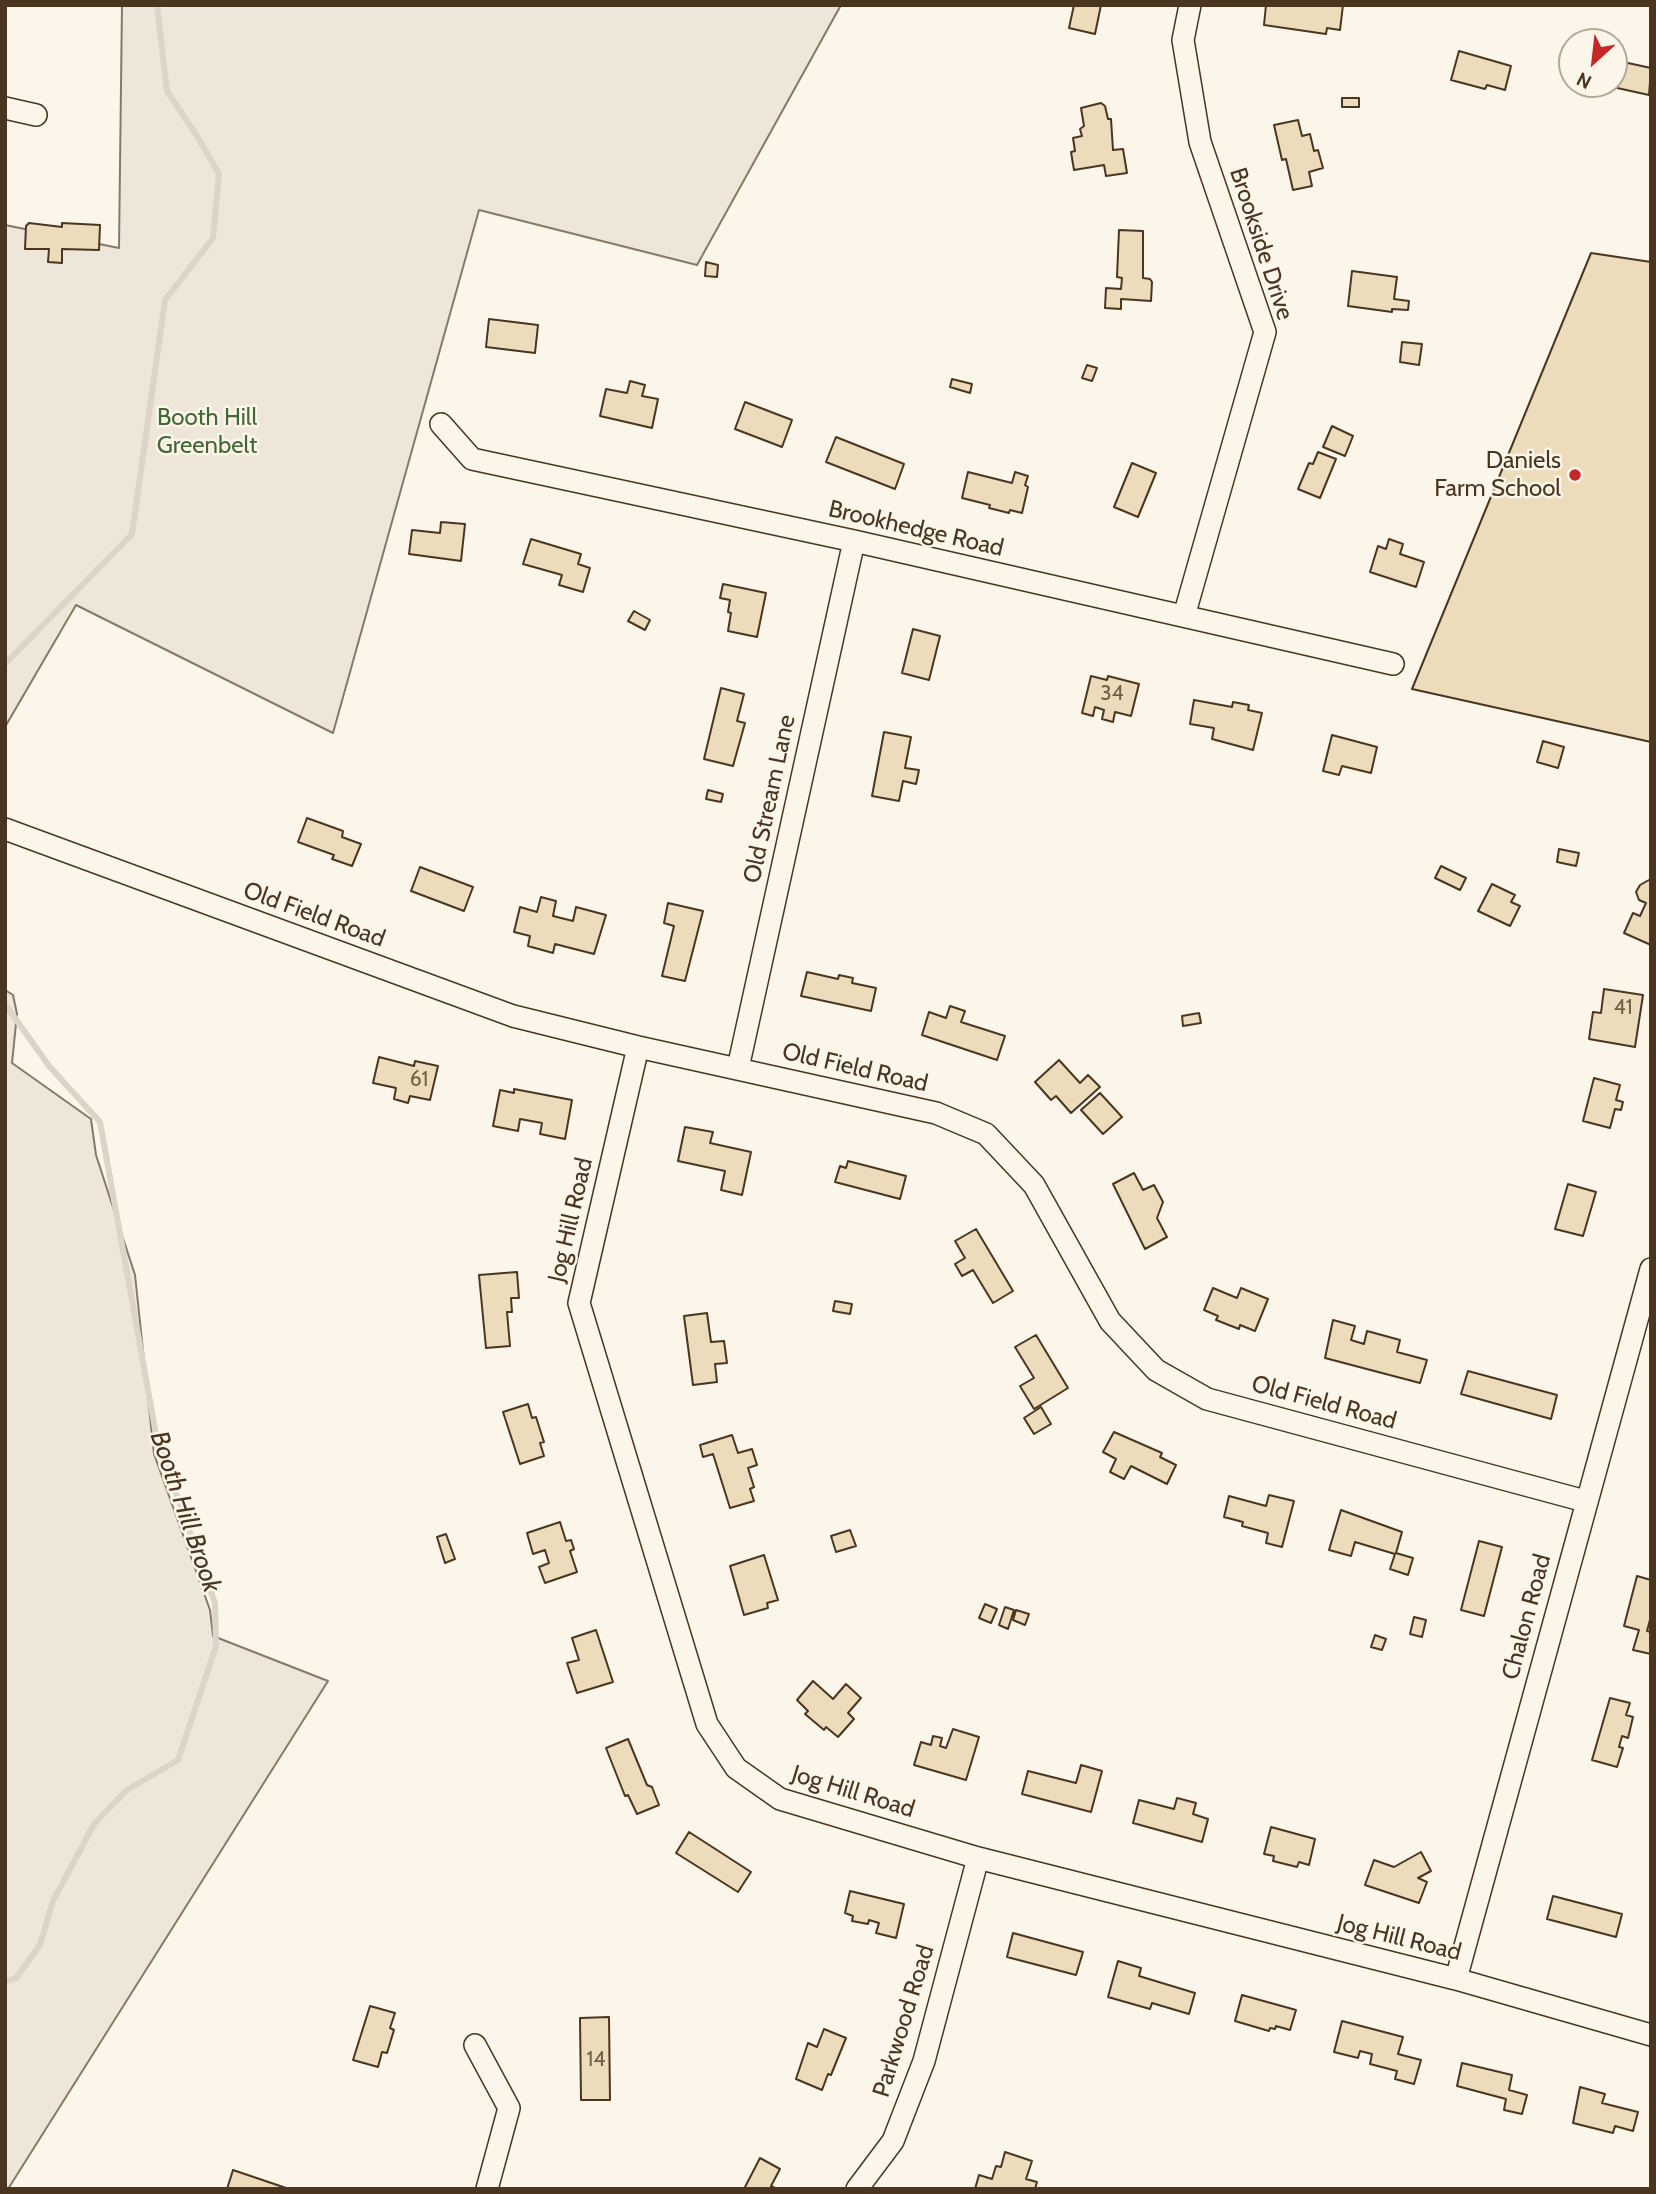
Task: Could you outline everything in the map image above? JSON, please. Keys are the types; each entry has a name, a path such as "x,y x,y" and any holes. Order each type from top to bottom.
{"street":[{"name":"Brookside Drive","path":"1184,616 1265,332 1200,142 1183,40 1190,5"},
{"path":"5,108 36,115"},
{"name":"Brookhedge Road","path":"441,424 472,459 854,541 1393,664"},
{"name":"Old Stream Lane","path":"738,1068 854,541"},
{"name":"Old Field Road","path":"5,829 513,1016 638,1047 936,1113 986,1134 1034,1185 1110,1321 1156,1370 1207,1399 1585,1501"},
{"name":"Jog Hill Road","path":"638,1047 579,1303 707,1724 736,1768 780,1799 978,1858 1456,1979 1651,2035"},
{"name":"Chalon Road","path":"1456,1979 1585,1501 1651,1269"},
{"name":"Parkwood Road","path":"857,2189 893,2141 924,2061 978,1858"},
{"path":"475,2045 509,2108 487,2189"}],"green space":[{"name":"Booth Hill Greenbelt","path":"122,5 841,5 697,265 479,210 333,733 76,605 5,727 5,225 119,248"},
{"path":"5,990 13,995 17,1014 12,1063 91,1119 96,1155 135,1275 154,1454 210,1610 213,1636 328,1681 8,2189 5,2189"}],"building":[{"path":"1074,5 1101,5 1095,34 1069,28"},
{"path":"1266,5 1343,5 1340,30 1327,28 1326,34 1264,25"},
{"path":"1459,51 1511,66 1505,90 1487,85 1485,89 1451,80"},
{"path":"1628,63 1651,68 1649,95 1628,90"},
{"path":"1342,98 1359,98 1359,107 1342,107"},
{"path":"1101,103 1105,106 1108,119 1111,119 1113,150 1123,149 1127,173 1106,176 1104,165 1074,170 1071,152 1075,151 1073,138 1082,136 1080,129 1084,126 1081,108"},
{"path":"1298,120 1302,136 1310,134 1314,151 1318,150 1323,168 1309,172 1312,186 1293,190 1286,159 1282,160 1274,125"},
{"path":"29,223 62,227 62,223 100,225 99,250 62,249 62,263 48,262 49,249 25,249 26,226"},
{"path":"1119,230 1143,231 1143,278 1152,282 1151,301 1121,299 1121,309 1105,308 1106,288 1121,289 1122,278 1117,277"},
{"name":"Daniels Farm School","path":"1591,253 1651,262 1651,742 1412,689"},
{"path":"706,262 718,265 717,277 705,276"},
{"path":"1352,271 1397,277 1394,299 1409,301 1408,310 1392,309 1392,312 1348,306"},
{"path":"489,319 538,325 535,353 486,347"},
{"path":"1402,342 1422,344 1419,365 1400,362"},
{"path":"1087,365 1097,368 1092,381 1082,378"},
{"path":"952,379 972,384 970,393 950,387"},
{"path":"630,381 645,385 642,396 658,399 652,428 600,416 606,389 627,393"},
{"path":"745,402 792,420 782,447 735,429"},
{"path":"1332,426 1353,436 1345,456 1323,447"},
{"path":"836,437 904,464 895,489 826,462"},
{"path":"1318,452 1336,459 1320,498 1298,489 1309,463 1313,464"},
{"path":"1132,463 1156,473 1138,517 1114,507"},
{"path":"968,472 1012,483 1015,472 1028,476 1022,513 989,508 990,505 962,498"},
{"path":"441,522 465,524 461,561 409,554 412,530 440,533"},
{"path":"531,539 581,554 578,564 590,568 583,592 559,585 562,575 523,564"},
{"path":"1389,539 1403,544 1400,554 1424,562 1416,587 1370,572 1378,546 1386,549"},
{"path":"723,584 766,593 757,637 728,631 730,600 720,598"},
{"path":"634,611 650,620 645,630 628,621"},
{"path":"913,629 940,636 929,680 902,673"},
{"path":"1091,676 1107,680 1108,676 1139,684 1131,716 1115,712 1113,722 1102,719 1104,710 1095,707 1093,716 1082,713"},
{"path":"721,688 744,694 737,721 745,723 733,766 704,759"},
{"path":"1194,700 1232,707 1233,702 1249,705 1248,710 1262,713 1253,750 1212,739 1214,728 1190,724"},
{"path":"884,732 911,737 905,768 919,770 916,784 903,781 899,801 872,796"},
{"path":"1332,735 1377,747 1371,773 1342,766 1339,775 1323,771"},
{"path":"1543,741 1564,747 1558,768 1537,762"},
{"path":"708,790 723,794 721,802 706,799"},
{"path":"307,818 343,831 342,837 361,844 352,866 332,859 334,855 298,842"},
{"path":"1559,849 1579,853 1576,866 1557,862"},
{"path":"1441,866 1466,878 1460,890 1435,878"},
{"path":"420,867 473,887 464,911 411,891"},
{"path":"1649,880 1651,945 1624,933 1633,913 1640,916 1646,903 1639,900 1636,892 1640,885"},
{"path":"1492,884 1515,895 1511,902 1520,906 1510,926 1478,911"},
{"path":"541,897 556,901 553,916 573,921 576,907 606,915 594,954 555,944 553,953 528,946 530,936 514,932 520,907 537,912"},
{"path":"668,903 703,911 685,981 662,976 674,926 664,923"},
{"path":"807,972 838,979 839,975 853,978 852,983 876,988 871,1011 801,996"},
{"path":"1604,989 1643,995 1635,1047 1589,1039 1593,1012 1601,1013"},
{"path":"950,1006 965,1011 961,1022 1005,1036 997,1060 922,1035 929,1012 946,1018"},
{"path":"1199,1013 1201,1023 1183,1026 1182,1016"},
{"path":"379,1057 414,1066 415,1061 438,1066 430,1100 410,1096 408,1103 394,1099 396,1088 373,1083"},
{"path":"1059,1060 1080,1083 1088,1075 1100,1087 1071,1113 1056,1096 1051,1100 1035,1082"},
{"path":"1594,1078 1620,1085 1616,1100 1623,1102 1621,1110 1615,1109 1610,1128 1583,1121"},
{"path":"514,1089 572,1100 565,1139 540,1134 542,1123 520,1119 518,1131 493,1126 500,1090 514,1093"},
{"path":"1100,1093 1122,1117 1103,1134 1081,1110"},
{"path":"685,1127 713,1132 710,1143 751,1152 742,1195 721,1190 725,1171 678,1161"},
{"path":"848,1161 906,1176 900,1199 835,1182 840,1166 846,1168"},
{"path":"1134,1173 1143,1190 1154,1185 1163,1202 1157,1218 1167,1237 1145,1249 1113,1184"},
{"path":"1568,1184 1596,1192 1583,1236 1555,1229"},
{"path":"976,1229 1013,1291 993,1303 973,1270 962,1276 955,1264 965,1258 955,1241"},
{"path":"517,1272 519,1298 511,1298 512,1312 507,1312 510,1346 486,1348 479,1275"},
{"path":"1213,1288 1237,1298 1241,1288 1268,1299 1255,1331 1240,1325 1239,1329 1216,1320 1218,1316 1204,1310"},
{"path":"835,1301 852,1304 850,1314 833,1311"},
{"path":"707,1313 711,1342 724,1341 727,1363 715,1364 717,1382 693,1385 684,1316"},
{"path":"1333,1320 1355,1326 1351,1340 1364,1344 1367,1331 1400,1340 1397,1352 1427,1360 1420,1383 1325,1358"},
{"path":"1036,1335 1068,1388 1034,1409 1020,1386 1034,1378 1015,1347"},
{"path":"1468,1371 1557,1395 1551,1419 1461,1394"},
{"path":"528,1404 532,1418 536,1417 544,1442 540,1443 544,1456 520,1464 503,1412"},
{"path":"1041,1407 1051,1424 1034,1434 1024,1418"},
{"path":"1114,1432 1162,1453 1160,1457 1176,1465 1167,1484 1131,1466 1124,1479 1110,1472 1116,1459 1103,1452"},
{"path":"732,1435 738,1453 752,1449 757,1465 748,1468 754,1487 750,1489 754,1501 730,1508 713,1454 703,1457 700,1445"},
{"path":"1269,1495 1294,1501 1282,1547 1266,1543 1268,1533 1242,1526 1243,1522 1224,1517 1229,1496 1266,1506"},
{"path":"1341,1510 1402,1532 1396,1553 1413,1558 1408,1575 1390,1569 1395,1554 1355,1542 1351,1556 1329,1550"},
{"path":"560,1522 566,1541 571,1540 574,1549 570,1551 577,1572 545,1583 539,1567 549,1563 545,1550 533,1554 527,1533"},
{"path":"850,1530 856,1546 836,1552 831,1536"},
{"path":"446,1534 455,1559 445,1563 437,1537"},
{"path":"1479,1541 1502,1547 1484,1616 1461,1610"},
{"path":"764,1555 778,1600 767,1603 768,1608 744,1615 730,1566"},
{"path":"1637,1576 1651,1580 1651,1616 1647,1631 1651,1632 1651,1654 1633,1650 1639,1630 1624,1626"},
{"path":"985,1604 997,1609 991,1623 979,1618"},
{"path":"1005,1607 1014,1610 1008,1629 999,1625"},
{"path":"1016,1610 1029,1614 1025,1625 1013,1620"},
{"path":"1414,1617 1426,1620 1422,1637 1410,1634"},
{"path":"596,1630 613,1682 577,1693 567,1663 579,1660 572,1638"},
{"path":"1375,1635 1386,1639 1382,1650 1371,1647"},
{"path":"813,1681 833,1699 846,1684 861,1698 848,1713 854,1719 838,1737 826,1727 824,1730 805,1714 808,1711 797,1700"},
{"path":"1610,1698 1630,1703 1626,1715 1633,1717 1628,1738 1622,1736 1619,1747 1623,1748 1617,1767 1592,1760"},
{"path":"953,1729 979,1737 966,1780 914,1765 921,1742 931,1745 933,1736 942,1738 940,1746 946,1748"},
{"path":"628,1739 647,1785 652,1787 659,1805 637,1814 628,1795 625,1796 606,1748"},
{"path":"1081,1765 1102,1771 1091,1812 1022,1794 1028,1771 1076,1783"},
{"path":"1177,1798 1196,1803 1193,1814 1208,1819 1202,1842 1133,1823 1139,1800 1174,1809"},
{"path":"1271,1827 1315,1839 1309,1865 1299,1862 1297,1867 1273,1861 1274,1856 1264,1854"},
{"path":"689,1832 751,1872 738,1892 676,1853"},
{"path":"1421,1852 1431,1871 1418,1878 1427,1882 1419,1903 1365,1885 1374,1860 1394,1867"},
{"path":"850,1891 904,1904 896,1938 876,1933 879,1923 869,1920 868,1924 852,1921 853,1916 845,1913"},
{"path":"1553,1896 1622,1914 1616,1937 1547,1919"},
{"path":"1013,1933 1083,1952 1076,1975 1007,1957"},
{"path":"1118,1961 1141,1968 1139,1976 1195,1993 1189,2014 1152,2003 1150,2009 1108,1997"},
{"path":"1242,1995 1296,2010 1290,2030 1276,2026 1269,2031 1235,2021"},
{"path":"370,2006 395,2013 390,2028 394,2030 387,2053 382,2052 378,2067 353,2060"},
{"path":"609,2017 610,2100 581,2100 580,2018"},
{"path":"1342,2021 1403,2037 1398,2054 1421,2060 1414,2084 1395,2079 1397,2071 1370,2064 1372,2054 1360,2051 1358,2058 1334,2052"},
{"path":"824,2029 846,2038 822,2090 796,2079 808,2043 817,2047"},
{"path":"1462,2063 1512,2075 1509,2090 1527,2095 1522,2114 1504,2110 1506,2099 1457,2086"},
{"path":"1580,2087 1605,2094 1602,2103 1638,2112 1633,2131 1615,2126 1613,2133 1573,2123"},
{"path":"1005,2152 1032,2161 1026,2179 1037,2182 1035,2189 975,2189 979,2175 992,2179 996,2166 1001,2167"},
{"path":"760,2158 780,2169 771,2186 775,2188 744,2189"},
{"path":"233,2170 289,2189 227,2189"}],"waterway":[{"name":"Booth Hill Brook","path":"5,664 132,534 165,300 213,238 219,174 167,91 157,5"},
{"name":"Booth Hill Brook","path":"5,1004 49,1066 100,1122 157,1440 215,1603 216,1646 178,1760 127,1790 94,1824 53,1901 40,1945 16,1978 5,1982"}],"place":[{"name":"Daniels Farm School","path":"1575,475"}]}
